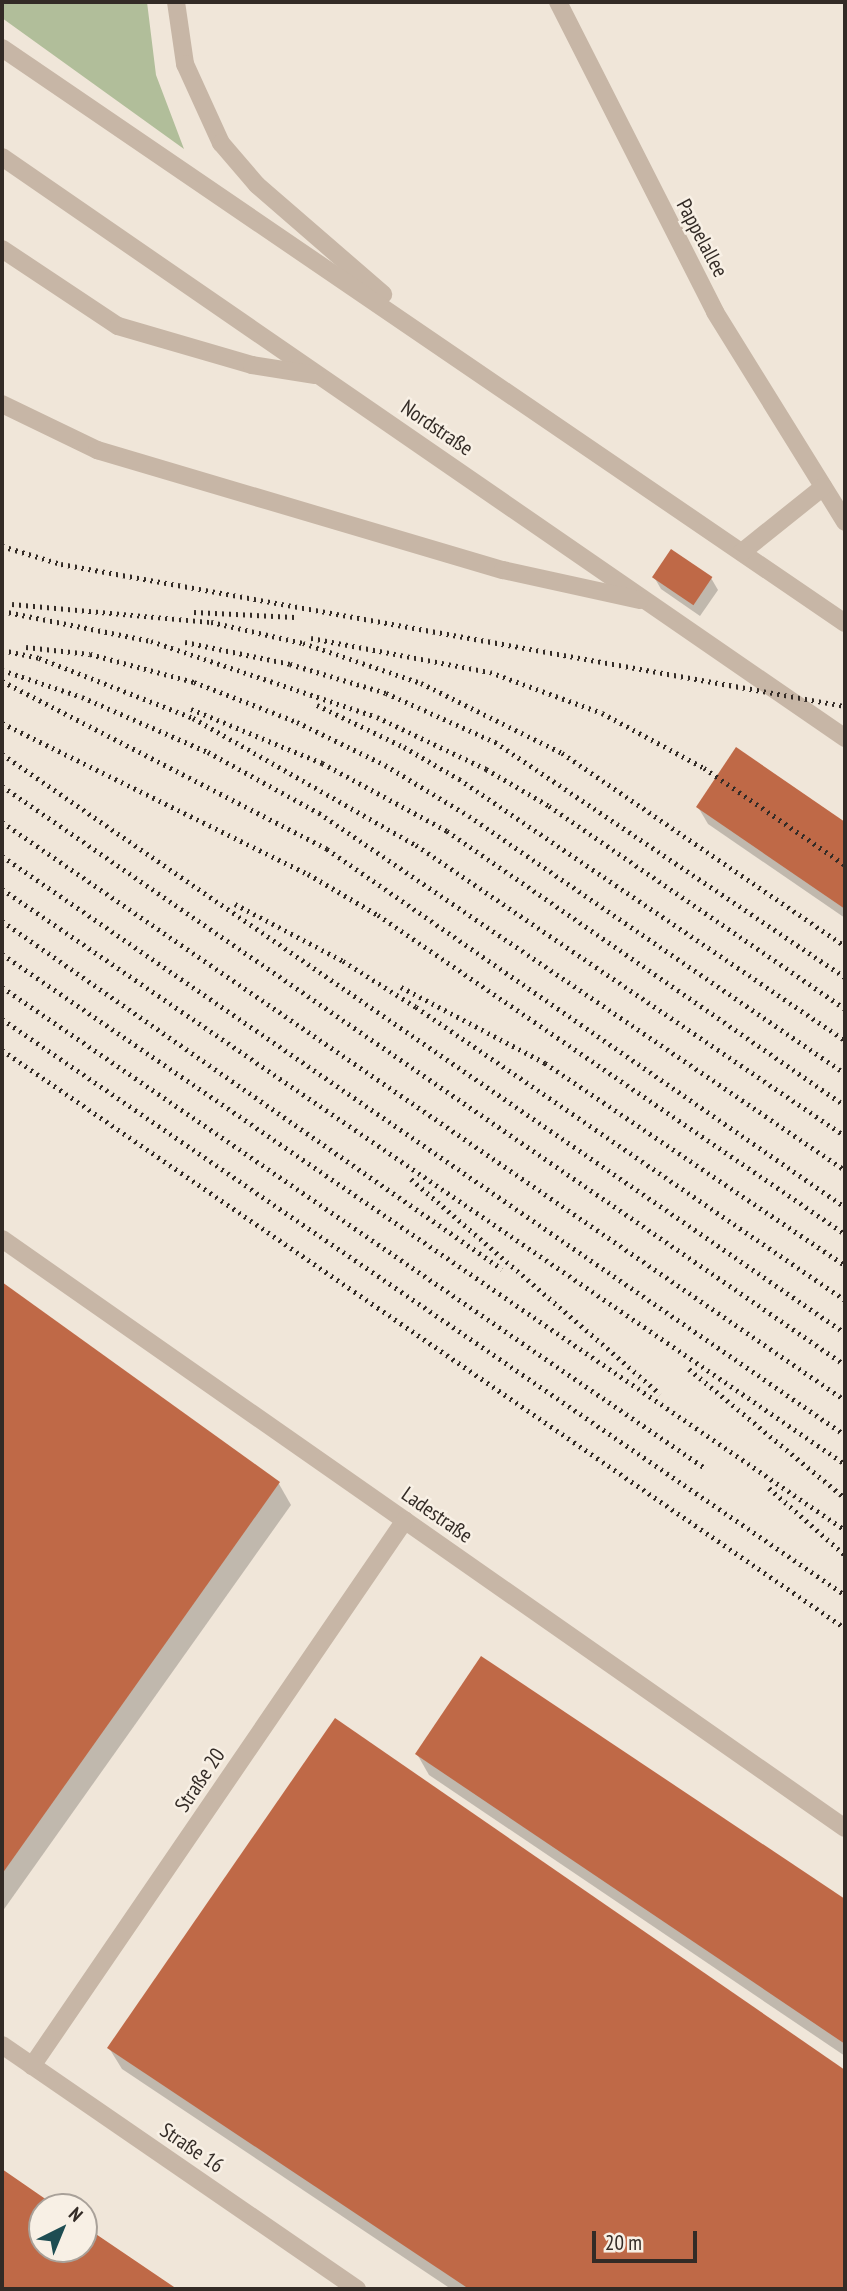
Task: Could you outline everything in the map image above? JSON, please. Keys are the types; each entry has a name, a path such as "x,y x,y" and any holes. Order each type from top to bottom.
{"street":[{"path":"176,2 185,64 221,143 257,185 441,345"},
{"name":"Pappelallee","path":"558,2 715,312 845,522"},
{"path":"2,48 845,622"},
{"name":"Nordstraße","path":"2,157 845,738"},
{"path":"2,249 118,326 252,365 319,375"},
{"path":"2,404 97,450 503,570 650,603"},
{"path":"742,552 823,487"},
{"name":"Ladestraße","path":"2,1239 845,1828"},
{"name":"Straße 20","path":"33,2066 405,1520"},
{"name":"Straße 16","path":"2,2045 358,2289"}],"green space":[{"path":"2,2 147,2 156,75 184,149 2,18"}],"building":[{"path":"671,549 712,577 693,605 652,577"},
{"path":"736,747 845,822 845,909 696,807"},
{"path":"2,1282 280,1482 2,1874"},
{"path":"481,1656 845,1899 845,2044 415,1754"},
{"path":"335,1718 845,2070 845,2289 469,2289 107,2048"},
{"path":"2,2169 37,2193 28,2193 28,2263 98,2263 98,2235 177,2289 2,2289"}],"railway":[{"path":"2,546 61,564 845,706"},
{"path":"12,604 211,622 303,643 421,683 562,753 845,946"},
{"path":"2,611 151,641 377,717 486,769 549,806 845,1009"},
{"path":"194,612 295,617"},
{"path":"311,638 490,672 602,713 704,768 845,865"},
{"path":"185,642 290,664 386,693 495,742 845,977"},
{"path":"26,647 90,654 194,682 297,722 385,765 469,816 845,1073"},
{"path":"2,650 39,658 193,718 416,845 845,1136"},
{"path":"2,670 82,697 208,752 319,813 845,1170"},
{"path":"2,681 327,849 845,1207"},
{"path":"317,705 404,747 459,779 845,1040"},
{"path":"191,709 322,763 447,831 845,1106"},
{"path":"2,723 308,874 378,915 845,1234"},
{"path":"2,754 845,1333"},
{"path":"2,786 845,1365"},
{"path":"2,822 845,1400"},
{"path":"2,856 845,1435"},
{"path":"2,889 845,1464"},
{"path":"235,904 343,961 416,1007 845,1300"},
{"path":"2,921 502,1269"},
{"path":"2,954 845,1530"},
{"path":"2,987 705,1468"},
{"path":"401,987 545,1063 845,1265"},
{"path":"2,1019 845,1595"},
{"path":"2,1050 845,1628"},
{"path":"411,1179 660,1394"},
{"path":"689,1369 845,1498"},
{"path":"769,1488 845,1555"}]}
